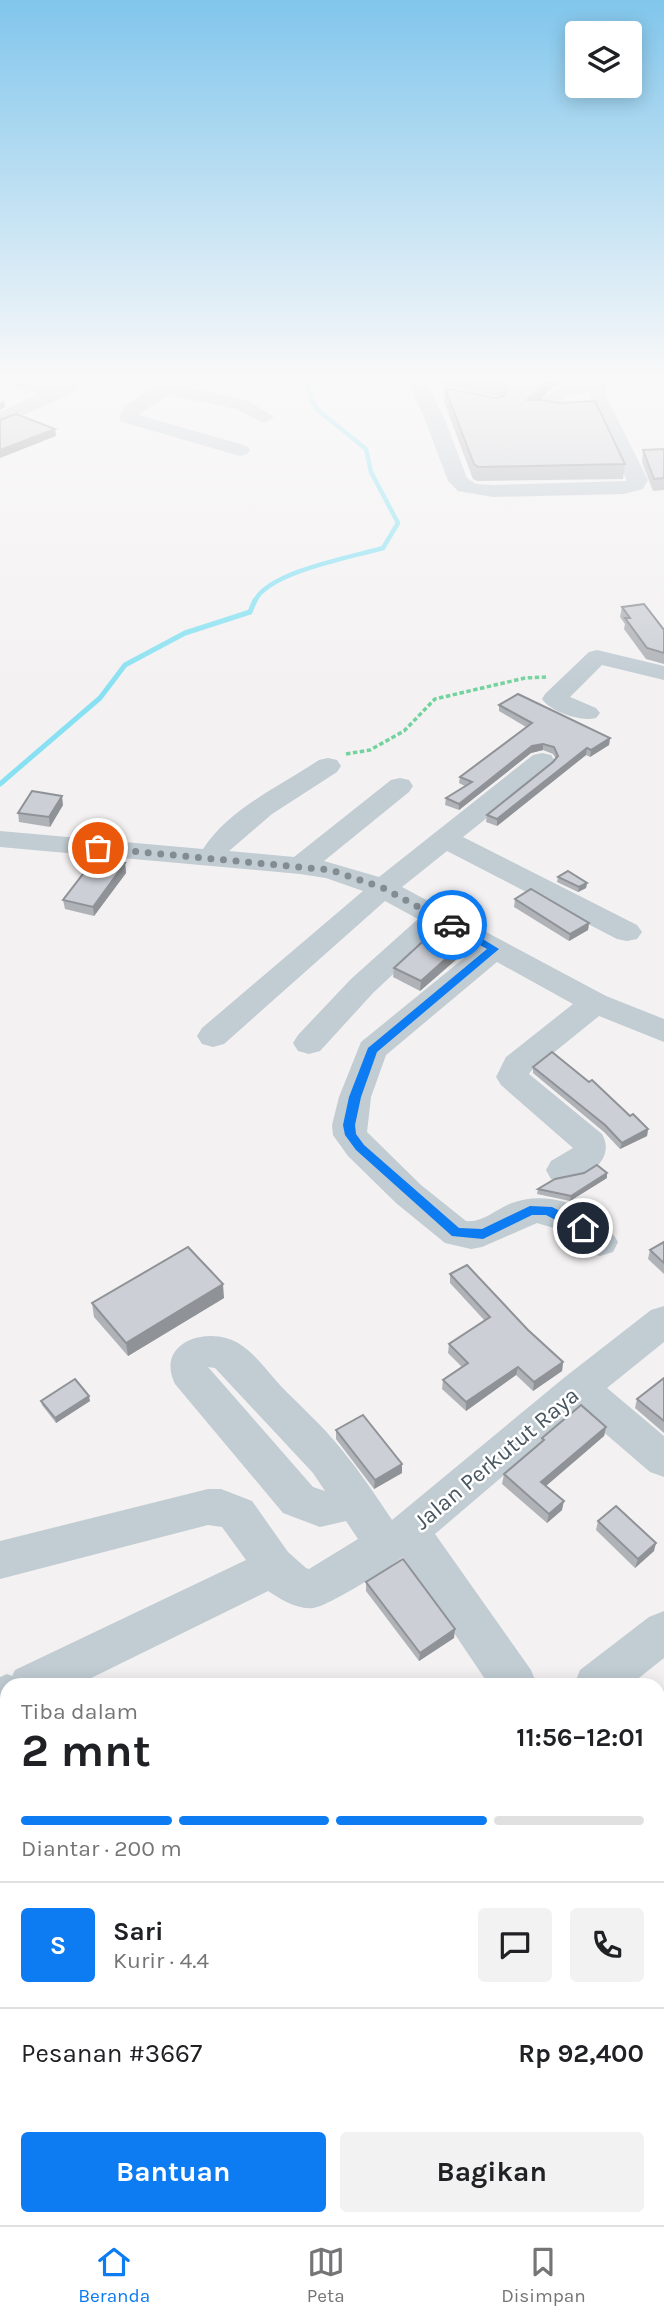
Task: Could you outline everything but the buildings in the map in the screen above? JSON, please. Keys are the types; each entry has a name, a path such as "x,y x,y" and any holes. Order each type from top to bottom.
{"street":[{"path":"458,480 474,490 624,488 636,485 638,480"},
{"path":"587,713 555,700 599,656 664,673"},
{"path":"213,1035 383,888 541,761"},
{"path":"210,859 215,849 231,833 327,765"},
{"path":"300,866 400,786"},
{"path":"0,839 331,870 383,888 596,1003 664,1031"},
{"path":"445,839 626,932"},
{"path":"309,1043 362,986 438,916"},
{"path":"494,949 372,1050 355,1097 349,1125 350,1135 360,1147 456,1232 483,1234 530,1210 548,1211 566,1218 600,1242"},
{"path":"564,1170 591,1153 590,1143 512,1077 512,1073 517,1065 596,1003"},
{"name":"Jalan Perkutut Raya","path":"509,1678 398,1538 664,1321"},
{"path":"579,1388 664,1460"},
{"path":"0,1560 208,1507 224,1507 238,1514 274,1567 292,1584 301,1589 313,1589 398,1538 353,1497"},
{"path":"45,1678 274,1567"},
{"path":"605,1678 664,1632"}],"path":[{"path":"327,765 341,755 370,750 404,731 435,699 525,678 576,677"}],"waterway":[{"path":"255,601 263,591 293,574 383,548 398,523 375,480"},
{"path":"0,784 100,698 125,665 185,633 250,612 255,600"}],"way so far":[{"path":"98,848 331,870 361,878 452,925"}],"route":[{"path":"452,925 494,949 372,1050 355,1097 349,1125 350,1135 360,1147 456,1232 483,1234 530,1210 548,1211 583,1228"}]}
